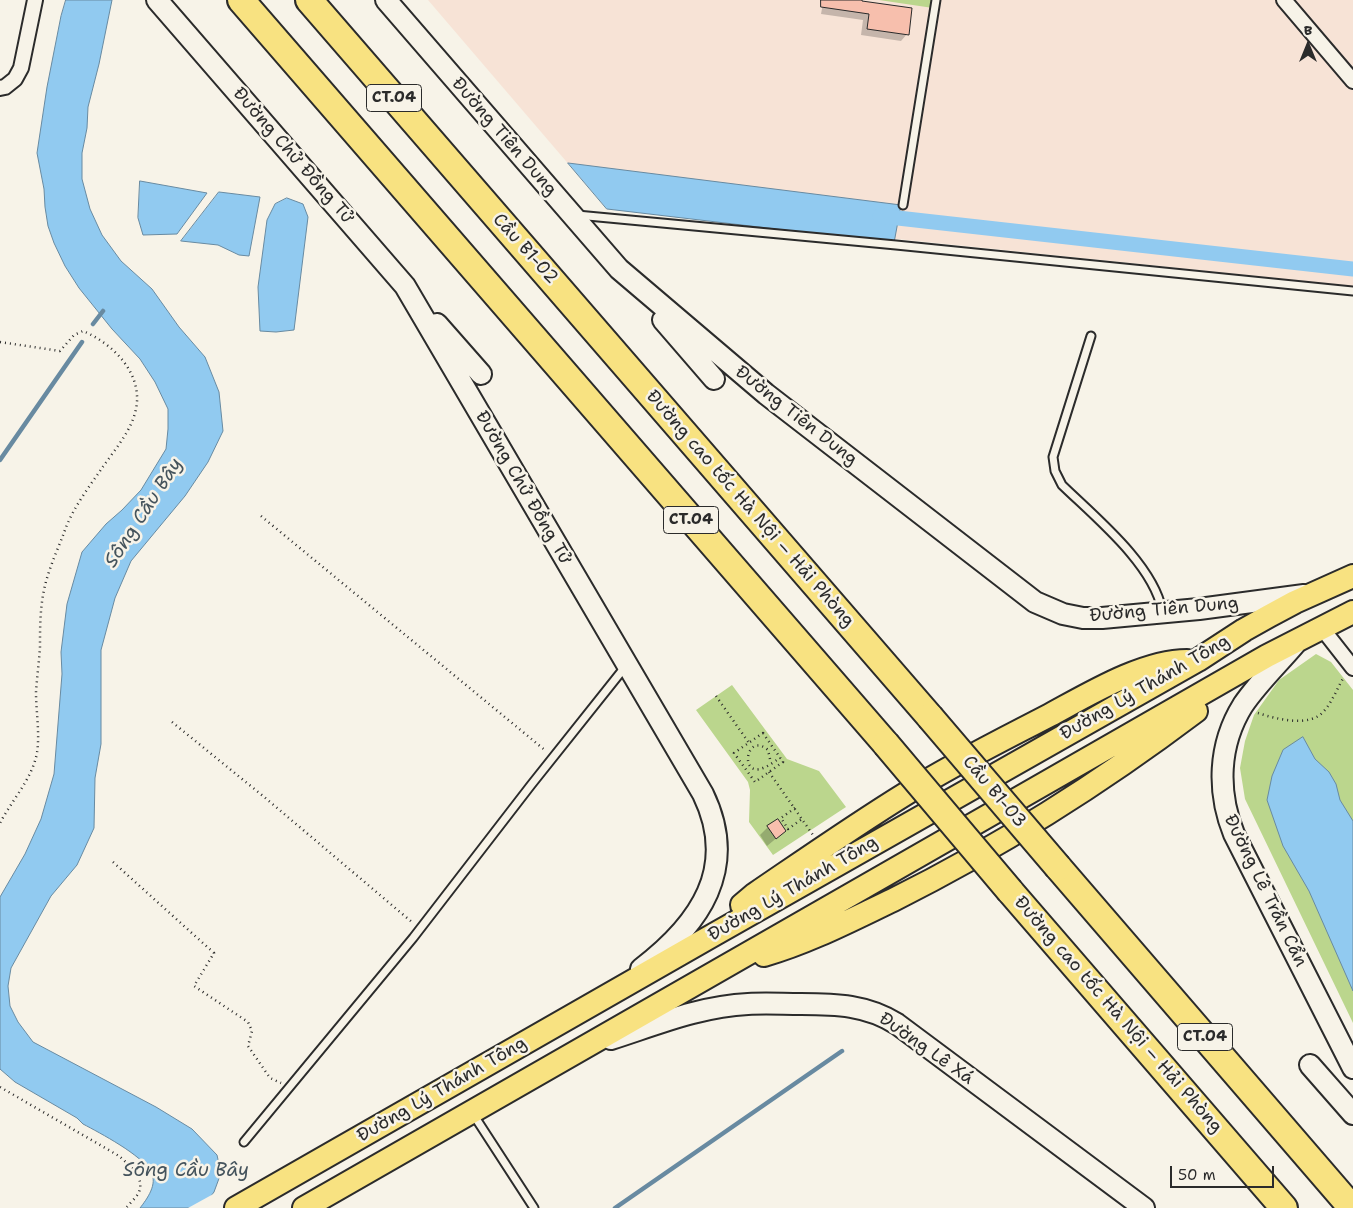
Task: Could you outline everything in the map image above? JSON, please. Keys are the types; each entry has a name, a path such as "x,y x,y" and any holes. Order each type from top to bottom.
{"highway":[{"name":"Đường cao tốc Hà Nội – Hải Phòng","path":"241,0 886,744 1284,1208"},
{"name":"Cầu B1-02","path":"309,0 570,301"},
{"name":"Đường cao tốc Hà Nội – Hải Phòng","path":"570,301 930,717"},
{"name":"Cầu B1-03","path":"930,717 1352,1208"}],"main road":[{"name":"Đường Chử Đồng Tử","path":"157,0 405,286 708,804 716,839 716,861 707,894 689,924 657,956 599,1000"},
{"name":"Đường Tiên Dung","path":"386,0 618,269 766,394 1035,602 1063,614 1084,618 1102,618 1162,613 1314,593"},
{"path":"618,269 714,379"},
{"path":"405,286 480,374"},
{"name":"Đường Lý Thánh Tông","path":"236,1208 714,934 755,894 856,825 916,787 1098,689 1150,667 1175,661 1198,660 1244,630 1314,593 1353,576"},
{"name":"Đường Lý Thánh Tông","path":"304,1208 729,964 787,948 867,912 966,861 1069,799 1129,758 1207,703 1234,674 1301,637 1353,612"},
{"name":"Đường Lê Trần Cẩn","path":"1301,637 1258,686 1237,717 1230,732 1223,758 1222,789 1228,819 1234,834 1353,1068"},
{"name":"Đường Lê Xá","path":"585,1047 678,1018 721,1007 747,1004 833,1004 859,1007 886,1017 897,1024 1144,1208"},
{"path":"1310,1065 1353,1114"},
{"path":"454,1083 472,1112"}],"street":[{"path":"0,88 5,87 14,79 21,68 35,0"},
{"path":"1284,0 1353,81"},
{"path":"1321,627 1349,672"}],"lane":[{"path":"902,205 936,0"},
{"path":"572,215 896,245 1353,292"},
{"path":"1091,336 1053,457 1055,471 1062,484 1136,559 1156,589 1162,613"},
{"path":"244,1142 420,929 627,665"},
{"path":"472,1112 534,1208"}],"path":[{"path":"0,342 60,351 74,336 83,331 96,336 112,348 129,369 137,400 135,416 126,434 91,484 66,526 44,589 40,615 40,648 36,694 36,754 24,784 0,823"},
{"path":"261,516 553,757"},
{"path":"1254,711 1279,718 1309,720 1316,718 1324,712 1349,672"},
{"path":"716,696 749,743"},
{"path":"172,722 263,796 420,929"},
{"path":"763,733 783,762 755,782 734,753 749,743 763,733"},
{"path":"770,759 768,750 762,746 751,749 747,756 748,764 758,770 780,758"},
{"path":"769,772 810,831"},
{"path":"795,808 781,818 788,829 802,819"},
{"path":"113,862 214,953 194,986 248,1022 252,1031 248,1046 270,1078 290,1087"},
{"path":"0,1087 119,1156 133,1169 140,1180 138,1192 126,1208"}],"shaded area":[{"path":"428,0 1353,0 1353,286 607,209"}],"green space":[{"path":"879,0 935,0 933,8"},
{"path":"1316,654 1331,662 1353,690 1353,1023 1245,799 1240,768 1245,741 1254,715 1279,680"},
{"path":"732,685 787,759 819,771 846,807 773,855 749,822 750,790 748,782 696,710"}],"water":[{"name":"Sông Cầu Bây","path":"66,0 112,0 88,107 87,128 82,153 82,179 90,209 102,235 121,261 152,289 179,327 205,357 219,392 223,431 208,462 185,496 131,561 115,598 101,650 101,744 95,778 94,828 77,865 51,896 11,968 8,986 10,1006 18,1022 33,1042 156,1107 192,1129 217,1155 221,1173 214,1192 202,1208 140,1208 151,1191 153,1181 151,1172 146,1165 120,1145 15,1082 0,1069 0,897 25,854 41,819 54,774 62,674 61,652 67,604 82,552 106,524 141,490 166,449 168,429 168,409 155,382 140,359 112,329 79,288 65,266 48,226 44,189 37,153 47,87"},
{"path":"568,163 901,205 894,243 607,209"},
{"path":"140,181 207,193 177,234 143,235 138,218"},
{"path":"219,192 260,197 249,256 239,255 218,245 181,241"},
{"path":"287,198 303,204 308,217 294,330 260,331 258,287 267,220 275,204"},
{"path":"1303,737 1315,759 1329,772 1336,784 1340,800 1353,821 1353,991 1309,891 1283,846 1267,800 1272,776 1283,750"}],"pier":[{"path":"217,1192 205,1208 188,1208"}],"building":[{"path":"821,0 862,0 912,8 909,35 867,29 869,14 821,7"},
{"path":"778,819 786,831 776,839 767,826"}],"waterway":[{"path":"880,216 1353,269"},
{"path":"93,324 103,311"},
{"path":"0,460 82,342"},
{"path":"615,1208 842,1051"}]}
